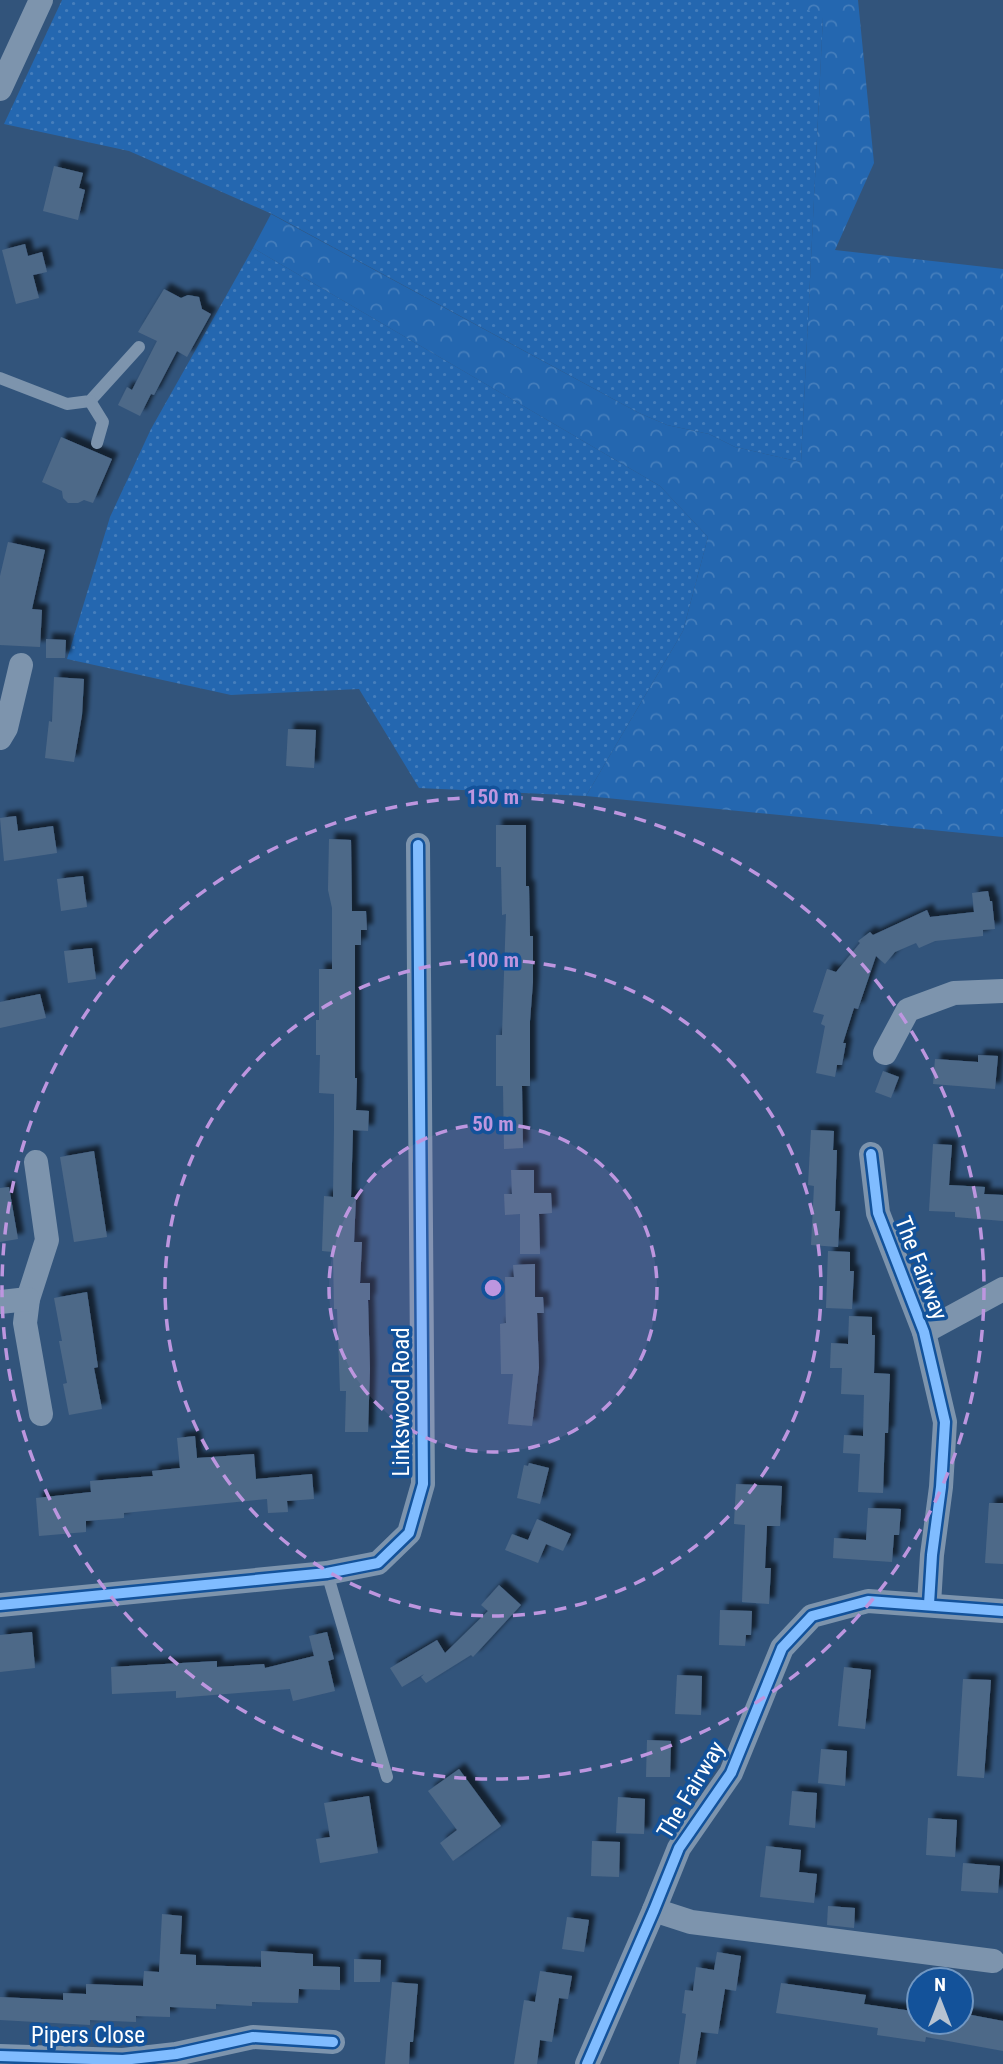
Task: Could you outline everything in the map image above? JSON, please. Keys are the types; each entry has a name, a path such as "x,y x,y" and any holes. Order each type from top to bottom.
{"street":[{"path":"0,89 41,0"},
{"path":"0,738 6,728 21,665"},
{"name":"Linkswood Road","path":"0,1605 327,1573 378,1563 409,1533 423,1484 417,844"},
{"path":"885,1054 908,1010 954,993 1003,991"},
{"name":"The Fairway","path":"871,1154 878,1213 924,1332 945,1422 929,1604"},
{"path":"36,1162 47,1240 28,1299 25,1323 41,1414"},
{"name":"The Fairway","path":"924,1332 1003,1289"},
{"path":"0,1302 28,1299"},
{"name":"The Fairway","path":"587,2064 679,1848 731,1773 782,1648 812,1616 868,1601 1003,1611"},
{"path":"654,1910 691,1922 993,1961"},
{"name":"Pipers Close","path":"0,2056 176,2059 253,2037 333,2043"}],"lane":[{"path":"0,378 67,404 90,401 139,347"},
{"path":"90,401 103,422 97,443"},
{"path":"327,1573 387,1777"}],"green space":[{"path":"62,0 827,0 823,17 801,462 735,447 709,434 667,425 639,413 272,214 129,151 4,124"},
{"path":"786,0 858,0 874,163 835,250 1003,269 1003,837 586,796 683,631 708,537 660,486 253,248 271,214 639,413 667,425 709,434 735,447 801,462 823,17"},
{"path":"253,248 660,486 708,537 683,631 586,796 419,788 359,689 231,695 67,659 110,517 151,429"}],"building":[{"path":"54,166 83,173 79,188 85,190 78,220 43,211"},
{"path":"25,244 28,256 42,252 47,272 33,275 39,298 16,304 2,250"},
{"path":"164,289 181,298 188,295 199,297 202,309 211,314 187,357 177,351 140,416 118,405 127,387 132,390 157,341 138,332"},
{"path":"61,437 112,459 93,503 84,500 68,503 63,498 62,491 42,482"},
{"path":"8,542 45,550 32,609 42,610 40,647 0,645 0,576"},
{"path":"46,639 66,640 65,658 46,658"},
{"path":"54,677 84,679 82,715 74,762 45,758 49,721 52,722"},
{"path":"288,729 316,730 314,768 286,766"},
{"path":"16,816 18,831 53,826 57,853 4,861 0,818"},
{"path":"496,825 526,825 526,886 529,886 530,936 533,936 533,982 530,1086 522,1086 523,1148 504,1149 503,1086 496,1086 496,1035 502,1035 506,914 502,915 501,867 496,867"},
{"path":"329,839 351,840 352,911 366,911 367,930 361,930 361,945 355,945 355,1078 356,1110 369,1111 368,1131 353,1130 351,1197 356,1197 354,1242 362,1242 360,1283 370,1283 368,1432 345,1432 346,1391 340,1391 333,1252 322,1251 324,1196 333,1197 334,1094 319,1093 320,1055 316,1055 319,969 332,969 332,908 328,890"},
{"path":"83,876 87,907 61,911 57,879"},
{"path":"988,891 992,901 995,929 983,930 983,936 935,941 919,948 916,943 895,952 885,964 876,956 858,1009 854,1008 843,1043 846,1043 842,1065 837,1065 835,1077 816,1073 825,1026 821,1024 824,1015 813,1012 827,969 836,972 860,943 858,941 870,932 873,935 927,910 930,917 974,912 972,893"},
{"path":"92,948 96,979 68,983 64,951"},
{"path":"40,994 46,1018 0,1028 0,1002"},
{"path":"978,1055 998,1056 995,1089 933,1084 935,1059 978,1062"},
{"path":"883,1071 899,1077 891,1098 875,1092"},
{"path":"811,1130 834,1131 833,1150 837,1150 835,1211 840,1211 838,1247 811,1245 814,1186 808,1185"},
{"path":"933,1144 952,1145 949,1185 985,1187 984,1194 1003,1195 1003,1221 955,1217 955,1212 929,1211"},
{"path":"94,1151 107,1237 74,1242 60,1157"},
{"path":"511,1170 534,1170 534,1193 551,1193 552,1213 539,1214 540,1254 520,1254 520,1214 505,1215 504,1194 512,1194"},
{"path":"9,1187 18,1239 0,1242 0,1188"},
{"path":"828,1251 850,1252 850,1271 854,1271 852,1309 826,1308"},
{"path":"535,1264 535,1297 543,1297 544,1313 537,1313 539,1368 532,1426 508,1424 513,1374 501,1374 500,1324 506,1323 505,1277 514,1277 513,1265"},
{"path":"87,1292 98,1367 94,1368 102,1409 69,1415 63,1384 67,1383 59,1341 62,1341 54,1298"},
{"path":"849,1316 872,1317 872,1335 875,1335 874,1373 890,1374 883,1493 858,1492 860,1454 843,1453 844,1435 863,1436 864,1395 841,1394 842,1368 830,1368 831,1343 848,1344"},
{"path":"195,1436 197,1458 254,1454 256,1479 312,1474 314,1499 287,1501 288,1512 268,1513 267,1499 124,1513 124,1518 86,1521 86,1532 39,1536 36,1498 91,1492 90,1481 153,1476 152,1471 180,1468 177,1438"},
{"path":"529,1463 549,1468 540,1504 517,1498 524,1465 528,1466"},
{"path":"736,1484 782,1486 780,1526 767,1526 765,1568 771,1568 769,1604 742,1602 745,1525 734,1524"},
{"path":"989,1503 1003,1503 1003,1564 985,1563"},
{"path":"868,1508 901,1509 899,1535 894,1535 892,1562 833,1558 834,1538 866,1540"},
{"path":"537,1519 571,1534 563,1551 546,1544 538,1563 505,1550 512,1534 528,1540"},
{"path":"499,1585 521,1605 473,1657 471,1655 426,1683 421,1677 424,1674 402,1687 390,1668 437,1640 445,1653 488,1611 481,1605"},
{"path":"720,1610 752,1611 751,1635 746,1635 745,1646 719,1645"},
{"path":"32,1632 35,1668 0,1672 0,1635"},
{"path":"327,1632 334,1659 328,1661 335,1691 293,1701 290,1689 176,1698 176,1691 112,1694 111,1667 217,1661 217,1667 264,1664 265,1668 314,1656 309,1636"},
{"path":"844,1667 871,1670 865,1729 838,1726"},
{"path":"677,1675 702,1676 701,1715 675,1714"},
{"path":"963,1679 991,1680 984,1778 957,1776"},
{"path":"647,1740 671,1741 670,1777 646,1777"},
{"path":"821,1749 847,1751 845,1786 818,1783"},
{"path":"459,1769 501,1826 453,1861 440,1843 457,1830 428,1791"},
{"path":"792,1791 817,1793 815,1828 789,1825"},
{"path":"369,1796 378,1853 320,1863 316,1839 330,1837 324,1803"},
{"path":"618,1797 645,1799 644,1834 616,1833"},
{"path":"928,1818 957,1820 955,1857 926,1855"},
{"path":"592,1841 620,1842 619,1877 591,1876"},
{"path":"766,1846 801,1850 799,1872 817,1874 814,1903 760,1897"},
{"path":"963,1863 1000,1866 998,1893 961,1891"},
{"path":"828,1906 855,1908 854,1928 827,1925"},
{"path":"162,1914 182,1916 180,1954 196,1955 196,1965 261,1967 261,1951 313,1954 313,1966 340,1967 340,1990 299,1989 298,2003 252,2002 252,2006 216,2004 216,2009 170,2007 170,2017 136,2016 136,2022 90,2020 90,2025 0,2020 0,1997 63,2000 63,1993 86,1994 86,1984 143,1986 144,1971 159,1972"},
{"path":"567,1917 589,1920 584,1952 562,1949"},
{"path":"717,1952 741,1956 736,1991 725,1989 718,2034 701,2032 696,2064 679,2064 686,2014 682,2013 685,1990 693,1991 696,1967 714,1970"},
{"path":"354,1959 381,1960 380,1982 354,1982"},
{"path":"540,1971 572,1976 568,1999 559,1998 552,2042 540,2040 537,2064 514,2064 524,2000 535,2002"},
{"path":"392,1982 418,1984 409,2064 385,2064"},
{"path":"781,1983 866,1995 864,2004 905,2010 905,2036 975,2036 975,2016 1003,2021 1003,2051 926,2037 925,2042 877,2035 878,2028 776,2013"}],"cycle path":[{"path":"0,1605 327,1573 378,1563 409,1533 423,1484 418,845"},
{"path":"871,1154 878,1213 924,1332 945,1422 929,1604"},
{"path":"587,2064 679,1848 731,1773 782,1648 812,1616 868,1601 1003,1611"},
{"path":"0,2056 123,2060 176,2054 253,2037 333,2042"}]}
